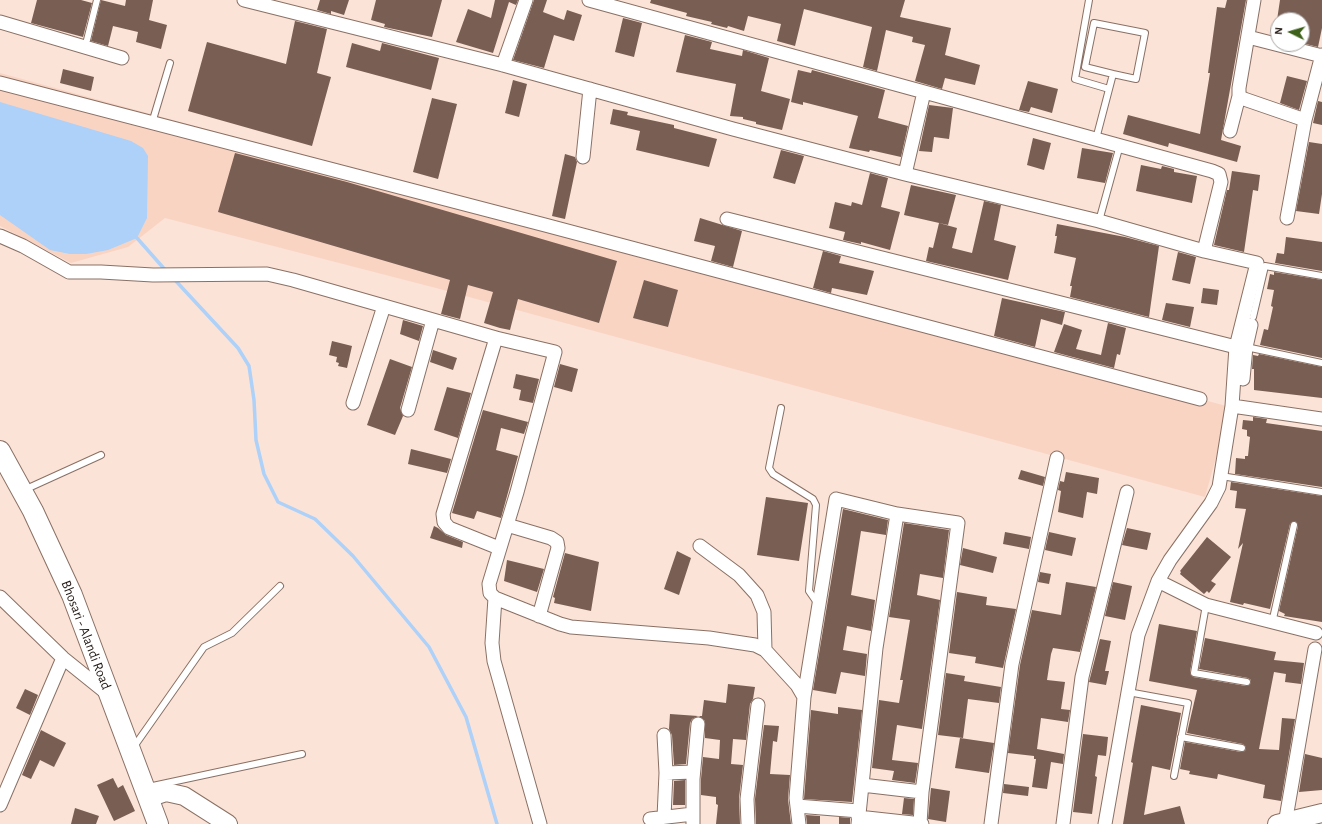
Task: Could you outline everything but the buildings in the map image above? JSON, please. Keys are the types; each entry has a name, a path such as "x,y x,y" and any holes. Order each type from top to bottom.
{"main road":[{"name":"Bhosari - Alandi Road","path":"0,452 22,491 72,595 151,809"}],"street":[{"path":"244,0 502,65 905,174 1099,221 1204,251 1257,263 1234,387 1219,487 1212,503 1170,560 1158,581 1138,635 1105,824"},
{"path":"502,65 526,0"},
{"path":"589,0 1120,145 1220,174 1221,182 1204,251"},
{"path":"1230,131 1239,96 1239,88 1254,0"},
{"path":"0,22 122,58"},
{"path":"1248,37 1322,56 1305,120 1288,218"},
{"path":"0,83 1200,399"},
{"path":"583,157 590,89"},
{"path":"905,174 924,92"},
{"path":"1239,96 1244,100 1305,120"},
{"path":"727,219 1241,347"},
{"path":"0,236 23,246 69,272 160,275 267,274 496,338 555,352 489,584 490,593 495,598 571,627 709,638 755,645 765,650 797,685 804,697"},
{"path":"354,404 384,306"},
{"path":"1241,347 1253,316"},
{"path":"408,410 433,320"},
{"path":"496,338 443,514 444,522 449,528 500,548"},
{"path":"1232,406 1322,419"},
{"path":"990,824 1012,664 1057,458"},
{"path":"1063,824 1082,677 1127,492"},
{"path":"797,806 858,817 921,824 922,792 958,523 896,514 836,499 804,697 797,806 799,824"},
{"path":"858,817 876,648 896,514"},
{"path":"507,525 551,538 557,542 558,548 539,616"},
{"path":"700,546 739,575 757,595 764,612 765,650"},
{"path":"1158,581 1206,606 1319,634"},
{"path":"0,597 63,658 110,697"},
{"path":"495,598 492,644 494,661 540,824"},
{"path":"1316,649 1283,823 1322,813"},
{"path":"0,805 63,658"},
{"path":"748,824 747,799 758,705"},
{"path":"650,819 664,817 693,819 693,772 698,724"},
{"path":"664,735 666,773 664,817"},
{"path":"666,773 693,772"},
{"path":"862,785 922,792"},
{"path":"151,809 166,792 184,796 228,824"}],"lane":[{"path":"87,40 97,0"},
{"path":"1089,0 1075,79 1109,89"},
{"path":"1094,23 1145,33 1136,79 1113,74 1085,67 1094,23"},
{"path":"152,123 170,63"},
{"path":"1096,139 1113,74"},
{"path":"1099,221 1120,145"},
{"path":"1253,316 1264,266 1322,276"},
{"path":"1241,347 1322,363"},
{"path":"781,408 769,468 773,474 813,499 816,505 809,591 819,605"},
{"path":"22,491 101,454"},
{"path":"1221,476 1322,492"},
{"path":"1272,623 1294,525"},
{"path":"131,752 204,647 232,633 280,586"},
{"path":"1206,606 1194,673 1247,682"},
{"path":"1128,692 1188,703 1174,776"},
{"path":"1181,737 1242,748"},
{"path":"151,809 302,754"}],"shaded area":[{"path":"0,73 1230,407 1205,497 436,288 165,218 128,247 71,263 0,226"}],"water":[{"path":"0,102 131,141 143,148 148,156 147,218 137,238 108,250 86,254 70,254 50,250 0,215"}],"waterway":[{"path":"137,238 167,272"},
{"path":"174,279 238,348 249,366 254,400 256,440 264,474 278,502 315,519 353,556 429,647 466,717 497,824"}]}
